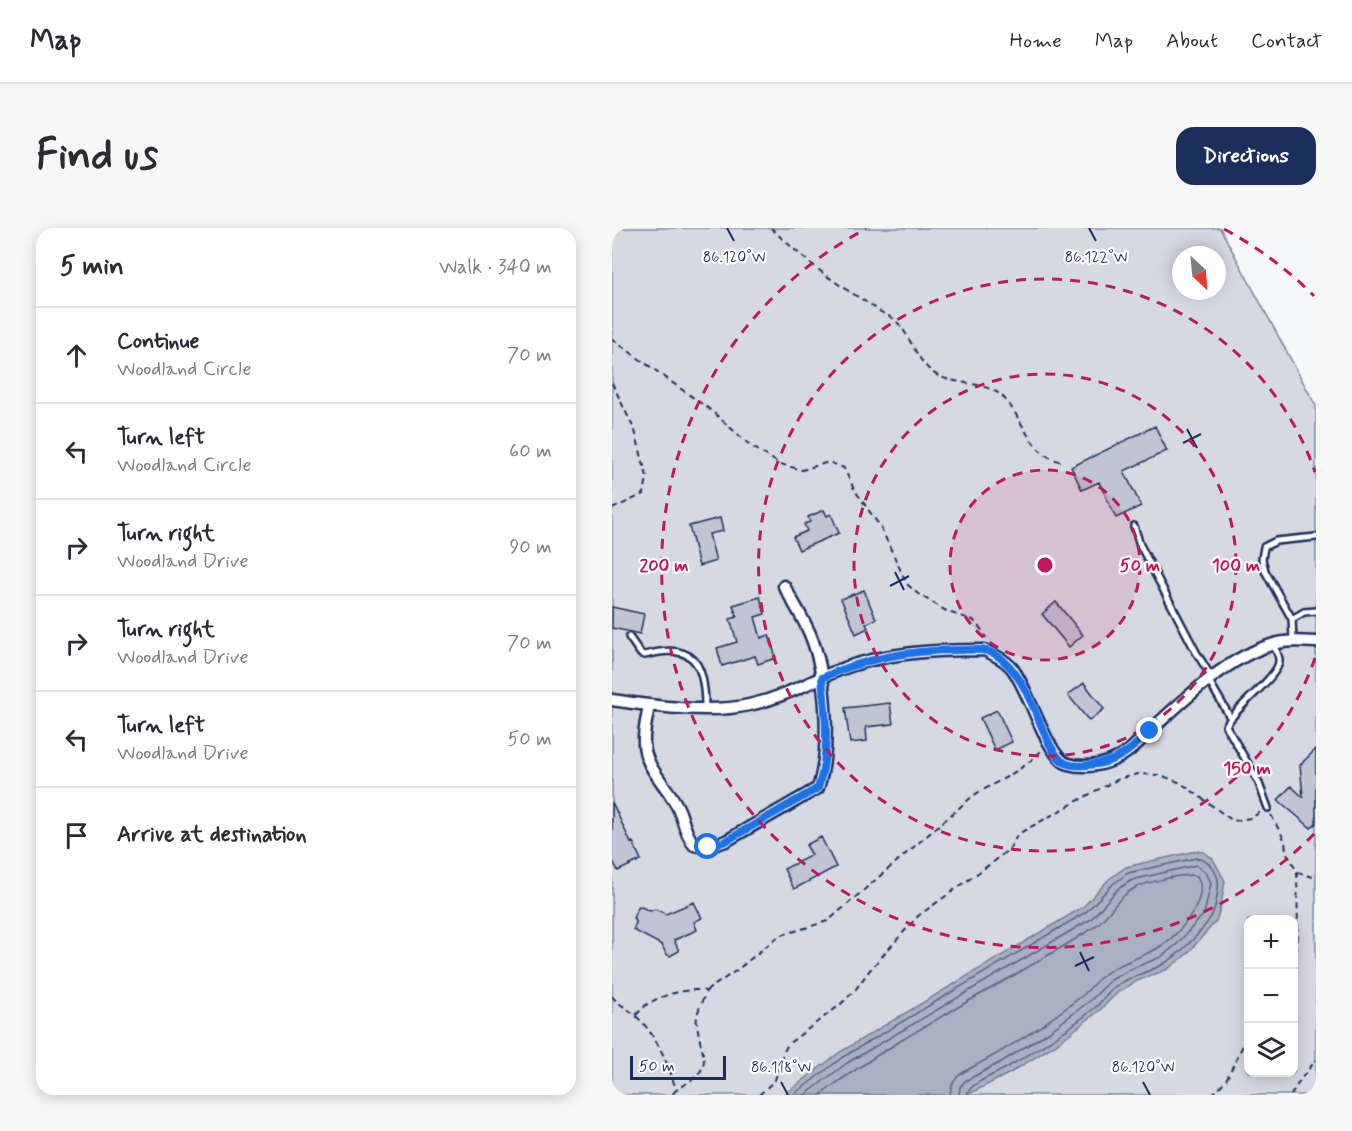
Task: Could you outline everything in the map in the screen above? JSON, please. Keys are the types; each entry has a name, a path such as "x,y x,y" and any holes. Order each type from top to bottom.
{"street":[{"path":"649,706 644,743 646,754 680,811 685,833 694,844 708,847 726,841 818,788 824,769 826,743 822,678 810,634 784,586"},
{"path":"612,700 649,706 705,708 748,706 794,692 822,678 867,661 907,653 984,650 994,654 1010,666 1022,683 1049,743 1062,761 1082,766 1115,760 1130,750 1180,703 1241,658 1273,644 1293,640 1316,642"}],"lane":[{"path":"1134,526 1140,545 1230,717"},
{"path":"1293,640 1292,619 1265,571 1262,559 1264,548 1276,541 1316,537"},
{"path":"1292,619 1304,612 1316,611"},
{"path":"629,637 641,654 672,650 690,655 700,670 705,708"},
{"path":"1268,808 1258,781 1226,726 1230,717 1277,669 1280,659 1273,644"}],"path":[{"path":"771,228 791,248 831,279 895,320 924,364 940,377 987,388 1002,396 1016,414 1029,439 1040,451 1053,460 1064,462"},
{"path":"612,339 713,412 751,446 780,464 802,470 829,462 844,468 854,489 881,528 907,584 918,594 948,612 973,620 981,629 994,654"},
{"path":"612,383 635,431 647,477 644,494 612,509"},
{"path":"672,1095 702,1071 705,1060 696,1021 706,992 779,936 828,921 974,795 1024,767 1049,743"},
{"path":"759,1095 775,1080 788,1044 840,1005 918,916 1010,849 1018,834 1119,779 1138,774 1160,775 1180,783 1233,821 1250,818 1268,808 1285,841 1286,851 1297,872 1298,915"},
{"path":"1297,872 1316,878"},
{"path":"636,1016 646,1005 661,998 696,989 706,992"},
{"path":"612,996 636,1016 663,1055 676,1090"},
{"path":"1212,1095 1226,1080 1244,1043"},
{"path":"1292,1095 1300,1080 1316,1060"}],"shaded area":[{"path":"612,228 1220,228 1316,406 1316,1095 612,1095"}],"water":[{"path":"1196,851 1204,852 1213,859 1225,881 1216,921 1187,954 1168,969 1137,981 1118,992 1100,1010 1058,1043 1010,1073 967,1095 784,1095 840,1052 1083,907 1109,879 1126,867"}],"building":[{"path":"1155,426 1167,451 1124,471 1141,506 1116,518 1099,482 1082,490 1071,467"},
{"path":"824,510 827,516 831,514 839,533 799,550 793,537 807,531 804,524 810,522 808,517"},
{"path":"720,518 723,531 709,534 716,561 699,566 689,526"},
{"path":"864,590 876,619 866,624 868,628 856,634 841,599"},
{"path":"760,597 765,614 755,617 761,638 769,635 776,658 758,664 755,656 722,666 717,648 737,642 730,619 737,617 733,605"},
{"path":"1056,602 1083,635 1069,647 1042,614"},
{"path":"612,607 644,614 640,634 612,628"},
{"path":"1084,683 1104,709 1089,721 1068,695"},
{"path":"890,703 893,724 866,727 867,741 850,743 845,708"},
{"path":"997,710 1012,742 995,750 980,718"},
{"path":"1316,749 1316,823 1311,828 1278,800 1291,786 1303,797 1300,765"},
{"path":"612,802 641,860 618,871 612,859"},
{"path":"821,837 836,867 794,889 784,869 812,855 806,845"},
{"path":"694,902 702,918 694,922 697,930 674,940 679,951 670,956 666,954 662,945 633,930 636,923 633,918 639,906 666,914"}],"route":[{"path":"708,847 726,841 818,788 824,769 826,743 822,678 867,661 907,653 944,650 984,650 994,654 1010,666 1022,683 1053,750 1062,761 1068,764 1082,766 1115,760 1130,750 1150,731"}]}
